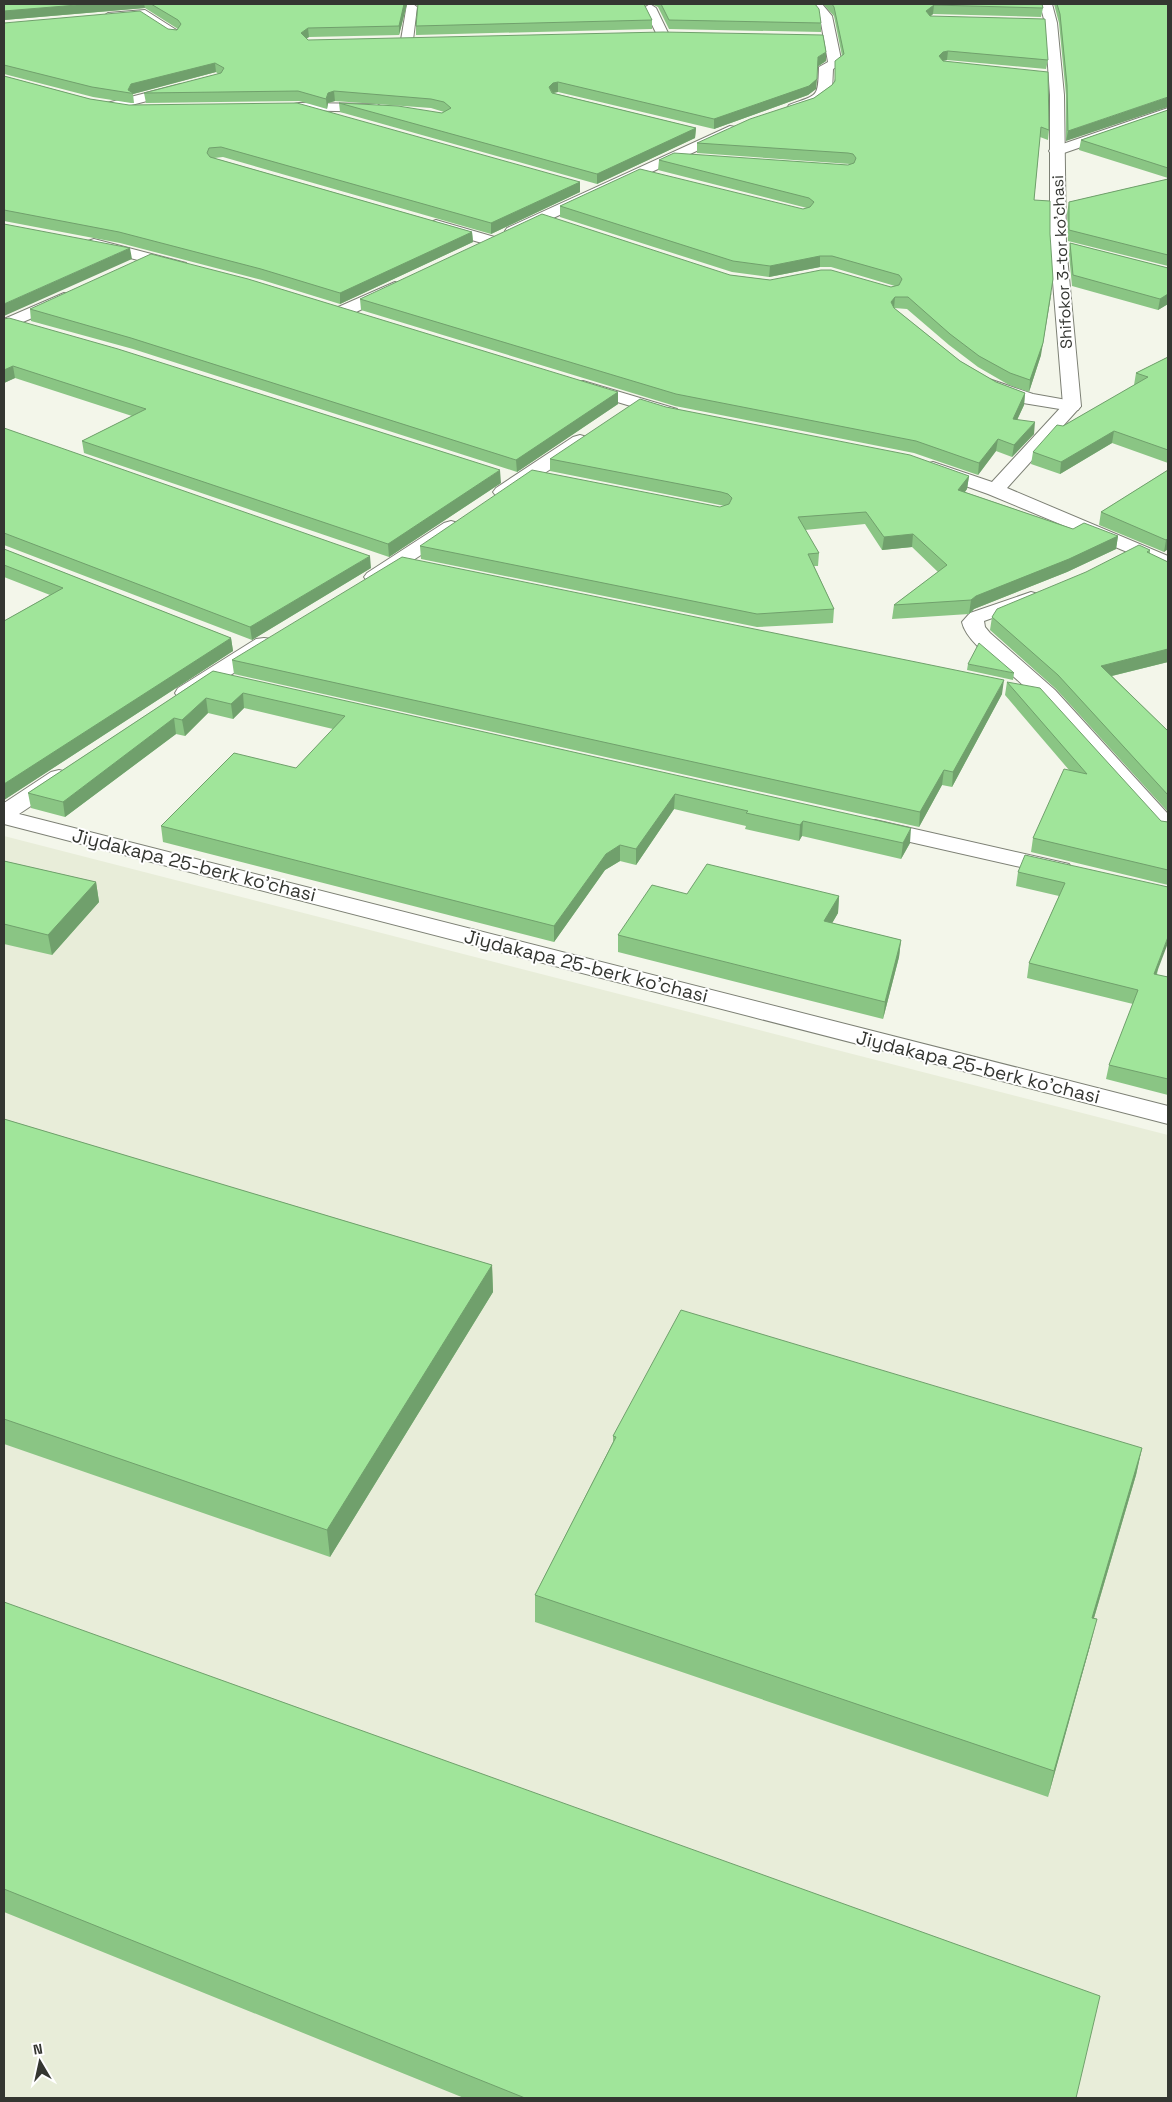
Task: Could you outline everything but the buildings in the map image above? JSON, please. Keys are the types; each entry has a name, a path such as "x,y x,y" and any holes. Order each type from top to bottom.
{"street":[{"path":"783,111 802,106 819,98 825,91 826,67 835,64 825,38 826,16 816,4"},
{"name":"Shifokor 3-tor koʼchasi","path":"1046,4 1050,75 1057,95 1058,245 1072,406"},
{"path":"407,40 411,7"},
{"path":"650,8 663,36"},
{"path":"92,19 145,14 174,34"},
{"path":"158,109 106,105 197,84"},
{"path":"355,123 294,107 347,106 390,109"},
{"path":"1056,151 1168,112"},
{"path":"476,249 742,125"},
{"path":"696,131 715,136"},
{"path":"671,157 700,158"},
{"path":"639,172 659,177"},
{"path":"581,186 599,191"},
{"path":"541,218 560,224"},
{"path":"426,222 492,242"},
{"path":"74,240 198,270"},
{"path":"1058,245 1076,250"},
{"path":"124,270 150,258"},
{"path":"342,312 405,282"},
{"path":"8,323 81,290"},
{"path":"323,306 370,320"},
{"path":"8,323 40,330"},
{"path":"976,377 1005,393 1038,402 1072,406"},
{"path":"571,382 691,417"},
{"path":"488,502 518,477 638,402"},
{"path":"995,490 1072,406"},
{"path":"914,461 995,490 1168,563"},
{"path":"518,477 558,481"},
{"path":"358,586 387,563 464,518"},
{"path":"1109,564 1134,550"},
{"path":"387,563 427,568"},
{"path":"1047,591 1011,606 977,617 973,622 974,627 982,638 1047,695 1168,828"},
{"path":"169,704 210,677 244,646 278,635"},
{"path":"210,677 240,683"},
{"path":"1008,687 1047,695"},
{"path":"4,815 78,764"},
{"name":"Jiydakapa 25-berk koʼchasi","path":"4,815 1168,1115"},
{"path":"859,823 1081,874"}],"shaded area":[{"path":"4,836 1168,1135 1168,2098 4,2098"}]}
